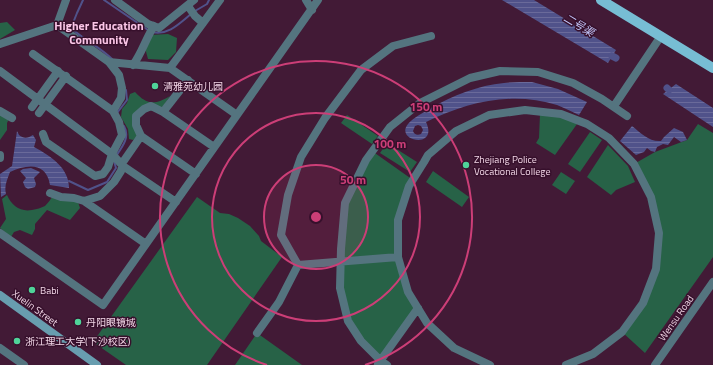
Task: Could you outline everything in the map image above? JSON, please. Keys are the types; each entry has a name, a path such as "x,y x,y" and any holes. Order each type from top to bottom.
{"main road":[{"path":"601,0 713,68"},
{"path":"614,0 713,60"},
{"name":"Xuelin Street","path":"0,295 97,365"}],"street":[{"path":"57,25 66,0"},
{"path":"115,0 148,24 152,29"},
{"path":"170,68 220,0"},
{"path":"306,0 312,10"},
{"path":"0,233 104,305 318,0"},
{"path":"152,29 159,28 192,8 203,23"},
{"path":"0,44 57,25"},
{"path":"57,25 109,62 119,76 122,88 121,98 114,111"},
{"path":"133,65 139,58 152,29"},
{"path":"298,265 281,235 288,195 301,157 325,118 361,70 392,46 431,36"},
{"path":"614,106 661,36"},
{"path":"33,54 114,111 119,122 122,135 112,154 108,167 103,174 95,176 46,142 43,134"},
{"path":"109,62 170,68 237,116"},
{"path":"0,71 112,154 120,163 176,202"},
{"path":"32,107 58,71"},
{"path":"418,308 382,364 361,341 348,321 340,288 340,262 346,203 366,160 390,127 420,103 470,78 500,72 538,72 573,83 614,106 627,116"},
{"path":"39,113 66,76"},
{"path":"163,112 188,80"},
{"path":"196,174 140,136 136,125 136,116 144,109 151,106 163,112 214,147"},
{"path":"490,365 454,348 427,323 408,292 398,257 398,220 409,186 428,155 456,131 489,115 525,110 561,114 587,124 609,138 634,164 651,197 659,233 656,269 643,303 622,332 593,354 566,365"},
{"path":"0,111 12,118"},
{"path":"120,163 140,136"},
{"path":"84,201 100,196 114,182 122,171 120,163"},
{"path":"50,193 84,201 146,244"},
{"path":"298,265 398,257"},
{"path":"257,333 279,302 298,265"},
{"name":"Wensu Road","path":"655,365 713,282"},
{"path":"0,348 24,365"}],"green space":[{"path":"7,22 15,30 0,39 0,23"},
{"path":"168,34 177,38 176,52 168,60 148,59 145,48 149,35"},
{"path":"135,92 143,99 151,102 160,101 170,96 157,112 150,110 141,114 138,122 138,136 133,140 129,139 128,129 121,117 122,109 127,103 130,94"},
{"path":"0,114 9,119 7,123 7,130 0,140"},
{"path":"540,114 564,118 577,124 555,155 536,143 539,138"},
{"path":"347,115 378,136 372,144 341,123"},
{"path":"698,124 713,133 713,257 645,353 622,332 643,303 656,269 659,233 651,197 634,164 655,152 687,140"},
{"path":"590,132 602,140 580,172 568,164"},
{"path":"387,143 417,162 410,172 380,153"},
{"path":"608,145 628,166 635,182 616,190 611,195 587,177"},
{"path":"372,151 413,180 398,220 398,257 418,308 381,361 348,321 340,288 345,203"},
{"path":"433,171 469,197 462,207 426,182"},
{"path":"561,172 575,181 566,194 552,185"},
{"path":"7,195 14,205 24,210 32,210 45,206 53,195 78,202 80,208 70,220 47,210 35,224 35,229 32,235 20,230 14,232 11,237 0,228 6,219 2,199"},
{"path":"197,197 220,213 229,214 250,226 259,236 261,241 282,257 207,365 126,365 93,342"},
{"path":"257,333 302,365 235,365"}],"water":[{"path":"502,0 534,0 616,50 608,63"},
{"path":"532,82 558,89 587,102 579,115 557,105 540,101 507,99 490,101 457,109 426,122 428,131 427,137 417,140 407,135 405,130 413,119 457,95 495,84","holes":["415,126 421,126 423,130 421,134 415,134 413,131"]},
{"path":"676,84 713,108 713,127 663,94"},
{"path":"632,126 645,136 657,141 661,141 674,128 683,132 687,140 681,142 674,137 668,145 663,144 657,147 655,152 647,148 644,152 636,155 620,141"},
{"path":"17,131 19,135 24,138 33,135 36,140 34,147 47,154 58,163 66,174 69,188 50,185 48,177 40,168 29,167 10,172 5,191 6,194 1,197 0,174 12,166"},
{"path":"31,168 40,172 34,178 36,184 35,187 28,189 25,187 23,182 26,178 20,171"}],"waterway":[{"path":"83,0 71,28 112,59"},
{"path":"104,0 148,30"},
{"path":"195,11 207,4 209,0"},
{"path":"152,32 158,33 173,28 191,14"},
{"name":"二号渠","path":"612,56 616,58"},
{"path":"117,113 127,100 126,90"},
{"path":"116,156 126,138 126,130 124,126"},
{"path":"69,181 88,190 107,182 116,168 114,161"}],"place":[{"name":"清雅苑幼儿园","path":"155,86"},
{"name":"Zhejiang Police Vocational College","path":"466,165"},
{"name":"Babi","path":"32,290"},
{"name":"丹阳眼镜城","path":"78,322"},
{"name":"浙江理工大学(下沙校区)","path":"17,341"}],"district":[{"name":"Higher Education Community","path":"99,32"}]}
